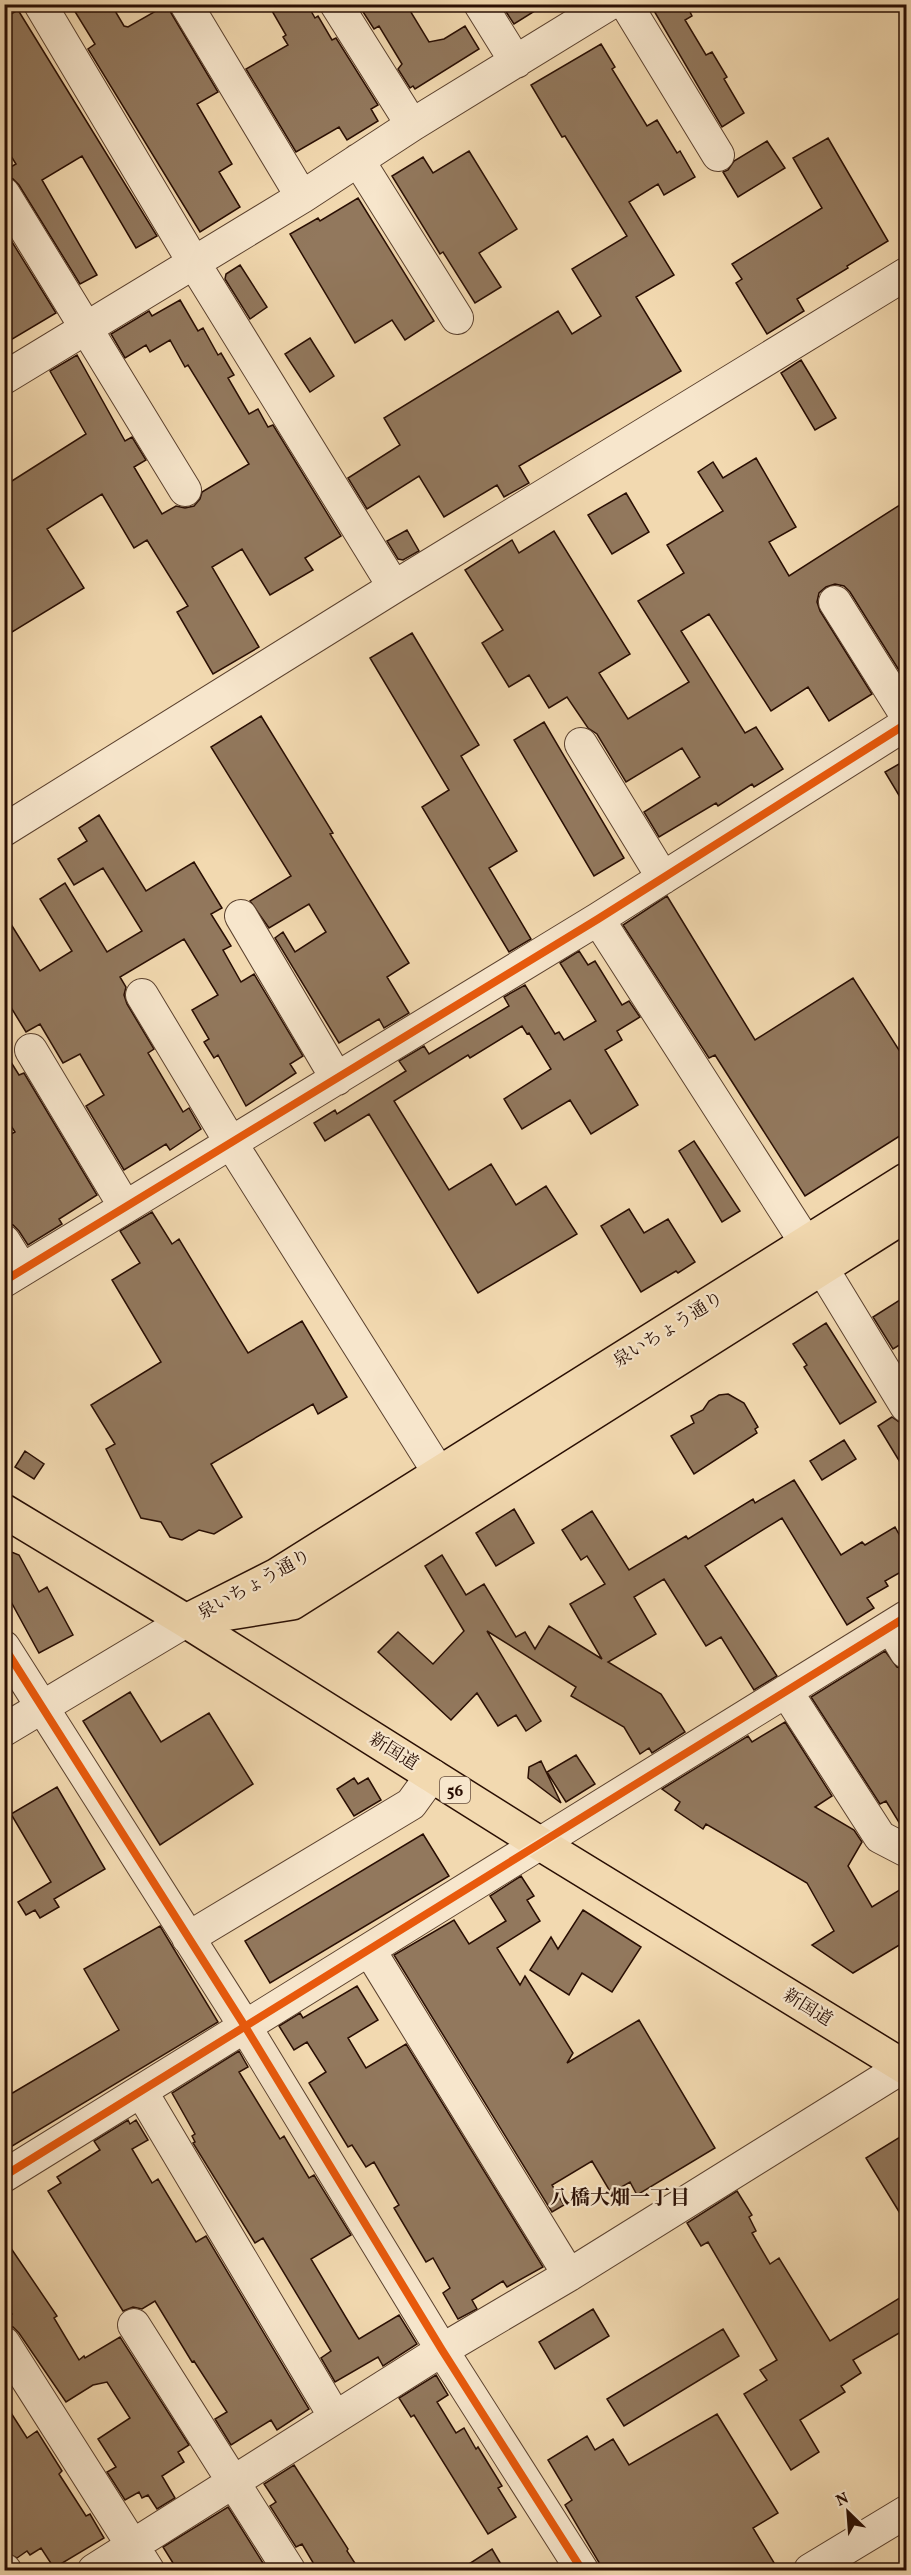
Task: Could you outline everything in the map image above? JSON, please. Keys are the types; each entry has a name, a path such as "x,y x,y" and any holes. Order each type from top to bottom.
{"main road":[{"name":"泉いちょう通り","path":"186,1620 292,1603 813,1256 906,1180"},
{"name":"泉いちょう通り","path":"186,1620 277,1575 440,1473 813,1256 906,1215"},
{"name":"新国道","path":"4,1511 186,1620 539,1843 906,2066"}],"street":[{"path":"40,4 194,263 394,587"},
{"path":"186,4 302,197"},
{"path":"336,4 412,125"},
{"path":"480,4 516,62"},
{"path":"4,378 302,197 412,125 609,4"},
{"path":"626,4 718,155"},
{"path":"358,160 457,318"},
{"path":"4,194 185,490"},
{"path":"4,830 394,587 906,274"},
{"path":"835,602 906,716"},
{"path":"4,1241 13,1276 597,919 906,724"},
{"path":"581,744 663,878"},
{"path":"241,916 337,1078"},
{"path":"597,919 813,1256 906,1406"},
{"path":"142,995 231,1143 440,1473"},
{"path":"31,1050 125,1207"},
{"path":"4,1730 186,1620"},
{"path":"4,2176 786,1691 901,1632"},
{"path":"4,1647 246,2028 442,2350 582,2571"},
{"path":"786,1691 880,1837 904,1850 906,1848"},
{"path":"188,1938 411,1804 432,1775"},
{"path":"370,1951 569,2275"},
{"path":"94,2571 140,2558 234,2482 335,2416 569,2275 906,2066"},
{"path":"141,2091 335,2416"},
{"path":"134,2325 289,2571"},
{"path":"4,2343 140,2558"},
{"path":"810,2571 906,2512"}],"building":[{"path":"84,4 111,4 124,26 128,27 168,4 171,13 218,92 197,104 232,164 219,172 240,207 200,232 88,49 95,44 74,10"},
{"path":"268,4 307,4 315,18 318,16 332,40 336,38 378,105 371,109 378,121 347,140 339,127 296,152 246,69 288,45 283,37 286,35"},
{"path":"358,4 406,4 429,42 444,39 465,26 479,49 415,89 413,86 410,88 398,69 402,64 379,26 374,29"},
{"path":"501,4 546,4 514,24"},
{"path":"650,4 686,4 692,16 685,20 706,55 712,52 727,77 724,79 744,113 722,127"},
{"path":"18,10 157,236 136,248 82,156 42,180 97,275 80,284 19,185 13,179 4,176 4,171 16,164 4,145 4,18"},
{"path":"601,44 615,67 612,69 647,126 657,120 677,153 680,151 695,177 664,195 658,184 629,202 674,275 636,297 681,371 519,466 529,483 504,497 497,485 444,517 419,476 367,509 348,478 400,445 384,418 558,311 572,334 601,316 572,269 627,236 531,85"},
{"path":"828,138 888,241 797,299 804,311 767,334 736,283 742,279 732,264 822,208 793,158"},
{"path":"767,141 785,168 738,197 723,172 728,170 734,161"},
{"path":"469,151 517,229 479,253 501,287 475,303 443,252 440,254 392,176 423,157 433,173"},
{"path":"358,198 434,321 405,340 392,320 355,343 290,234 318,218 320,221"},
{"path":"4,229 56,313 4,344"},
{"path":"240,265 267,307 250,319 225,279 226,274"},
{"path":"180,300 198,331 203,328 218,355 221,353 234,375 228,378 249,414 258,409 268,427 273,425 341,536 305,558 313,570 270,595 242,549 212,567 259,647 213,674 177,612 188,606 147,540 134,548 102,494 47,529 84,588 4,637 4,486 86,434 50,371 77,355 125,441 132,437 146,460 134,467 162,514 176,506 185,508 194,506 202,492 249,464 188,365 185,367 170,340 150,352 146,345 125,358 111,334 149,311 152,316"},
{"path":"310,338 334,376 310,392 285,354"},
{"path":"801,360 836,418 815,430 781,373"},
{"path":"756,458 796,527 769,542 789,576 906,501 906,673 902,675 850,592 844,586 835,584 819,593 817,602 820,611 872,694 829,721 808,687 771,711 709,614 681,631 745,733 756,727 783,769 754,787 752,784 718,806 716,803 659,837 644,812 700,777 682,748 626,782 597,734 588,728 567,697 549,708 529,675 509,687 482,643 503,630 465,570 512,540 519,553 554,531 630,654 599,673 628,719 689,682 638,601 684,573 667,545 723,511 698,472 713,462 723,478"},
{"path":"626,493 649,532 612,554 588,515"},
{"path":"407,530 419,551 403,560 398,559 387,541"},
{"path":"412,633 479,745 461,756 517,851 489,868 531,939 509,952 422,807 449,790 370,658"},
{"path":"261,716 409,963 387,977 409,1013 384,1028 379,1019 339,1043 275,938 283,932 295,952 326,932 309,904 269,928 250,901 291,876 211,747"},
{"path":"544,722 624,858 594,876 514,740"},
{"path":"906,760 906,807 885,772"},
{"path":"99,815 146,891 194,862 222,908 211,914 231,946 223,950 241,982 254,974 303,1056 290,1064 296,1073 246,1106 218,1055 214,1058 204,1042 209,1039 192,1010 218,995 184,939 120,977 126,987 124,995 127,1004 154,1049 148,1053 183,1112 189,1108 201,1129 170,1150 166,1144 124,1170 86,1106 104,1095 80,1054 63,1063 40,1024 26,1032 4,996 4,913 40,971 72,951 40,899 65,883 107,952 142,931 103,868 74,885 58,859 87,841 79,828"},
{"path":"667,896 755,1040 853,978 906,1061 906,1132 805,1196 715,1055 709,1058 623,925"},
{"path":"579,951 588,965 595,961 622,1005 629,1001 640,1017 617,1031 622,1040 605,1050 638,1105 591,1134 570,1100 522,1129 504,1099 551,1069 529,1033 527,1034 522,1026 470,1058 468,1055 394,1101 449,1190 491,1164 516,1205 546,1186 577,1234 478,1293 369,1114 325,1141 314,1123 335,1110 337,1114 406,1071 399,1061 424,1046 429,1054 509,1006 504,997 525,985 555,1034 559,1032 564,1040 596,1021 560,963"},
{"path":"4,1051 19,1075 24,1073 97,1195 59,1219 62,1224 28,1245 13,1225 4,1223 4,1138 15,1132 4,1115"},
{"path":"694,1141 740,1211 722,1222 679,1151"},
{"path":"629,1209 644,1233 668,1219 695,1262 641,1292 601,1226"},
{"path":"152,1212 172,1244 179,1239 248,1353 302,1321 347,1397 318,1414 313,1404 211,1464 242,1517 214,1534 199,1530 182,1540 170,1537 161,1522 141,1518 106,1449 115,1444 91,1405 161,1362 112,1280 140,1263 120,1231"},
{"path":"906,1296 906,1341 893,1349 873,1317"},
{"path":"826,1323 876,1402 840,1424 804,1367 807,1365 793,1344"},
{"path":"728,1394 744,1403 758,1427 755,1429 757,1433 694,1474 671,1436 694,1423 691,1416 703,1410 709,1401 719,1395"},
{"path":"892,1417 906,1427 906,1472 878,1426"},
{"path":"844,1440 856,1459 822,1480 810,1461"},
{"path":"25,1451 44,1464 34,1479 15,1467"},
{"path":"794,1480 841,1555 862,1542 865,1545 895,1527 906,1547 906,1569 885,1581 888,1586 867,1598 874,1608 847,1625 782,1518 705,1566 777,1676 754,1690 721,1637 706,1646 664,1579 634,1597 656,1634 608,1662 661,1694 685,1732 652,1753 649,1748 640,1754 624,1727 571,1696 576,1687 487,1631 541,1721 526,1731 516,1715 498,1726 477,1693 451,1720 378,1652 398,1632 433,1664 464,1631 425,1566 442,1555 466,1595 484,1584 516,1637 525,1632 535,1649 549,1626 602,1659 570,1604 605,1584 587,1556 581,1560 562,1530 592,1511 629,1570 686,1536 688,1539 753,1499 755,1503"},
{"path":"514,1509 534,1543 496,1566 476,1533"},
{"path":"4,1549 19,1555 39,1592 47,1587 73,1635 39,1653 10,1600 4,1603"},
{"path":"885,1651 897,1667 906,1670 906,1830 903,1829 886,1801 880,1804 811,1697"},
{"path":"130,1692 161,1742 209,1713 253,1784 160,1845 83,1721"},
{"path":"785,1722 832,1796 815,1807 854,1830 862,1842 848,1866 872,1907 906,1886 906,1941 853,1973 812,1945 834,1931 807,1883 706,1824 703,1829 675,1810 680,1802 662,1789 748,1736 752,1742"},
{"path":"576,1755 595,1784 566,1802 547,1772"},
{"path":"541,1761 561,1803 528,1778 529,1767"},
{"path":"354,1778 358,1784 368,1778 381,1800 354,1816 337,1789"},
{"path":"57,1787 105,1869 54,1899 59,1907 40,1918 35,1910 26,1915 18,1902 51,1882 11,1814"},
{"path":"423,1834 449,1876 270,1983 245,1941"},
{"path":"521,1876 534,1896 527,1900 540,1921 497,1948 520,1985 525,1976 573,2053 567,2063 639,2020 715,2148 637,2195 630,2182 611,2193 592,2161 552,2185 564,2205 552,2212 394,1955 454,1920 469,1944 506,1921 490,1896"},
{"path":"583,1910 641,1947 612,1992 582,1973 569,1995 530,1970 551,1937 558,1949"},
{"path":"160,1926 218,2022 4,2151 4,2098 119,2030 84,1969"},
{"path":"357,1986 378,2020 348,2038 366,2068 406,2044 543,2267 507,2287 503,2281 472,2300 477,2309 458,2319 443,2293 450,2288 433,2258 426,2262 394,2208 399,2205 374,2162 366,2167 352,2145 348,2147 309,2083 326,2072 307,2042 294,2050 279,2026 300,2013 303,2018"},
{"path":"239,2051 248,2067 239,2072 280,2139 284,2136 309,2178 314,2175 351,2235 311,2259 357,2336 359,2339 399,2315 417,2344 383,2366 378,2357 335,2382 321,2358 331,2351 263,2238 255,2243 193,2143 195,2142 192,2136 195,2134 172,2093"},
{"path":"128,2120 130,2124 136,2120 148,2140 132,2149 152,2183 158,2179 196,2242 206,2236 309,2409 277,2430 271,2420 231,2445 215,2419 227,2412 194,2361 192,2362 155,2301 142,2309 133,2307 123,2311 48,2191 61,2183 57,2177 100,2150 94,2141"},
{"path":"900,2137 906,2148 906,2223 866,2158"},
{"path":"737,2191 752,2215 749,2217 756,2231 752,2233 770,2264 779,2258 830,2341 906,2294 906,2329 853,2360 861,2373 841,2386 845,2392 800,2420 819,2452 791,2470 744,2394 767,2380 760,2370 777,2360 708,2242 701,2246 687,2223"},
{"path":"4,2238 57,2316 54,2318 79,2360 120,2337 189,2445 178,2452 184,2462 162,2476 175,2498 157,2509 148,2495 142,2498 139,2492 125,2500 107,2472 116,2467 98,2439 130,2418 107,2382 93,2385 66,2402 19,2333 13,2327 4,2325 4,2319 12,2314 4,2302"},
{"path":"593,2309 609,2336 555,2369 539,2342"},
{"path":"723,2329 739,2356 624,2426 607,2399"},
{"path":"436,2375 448,2395 437,2402 456,2433 464,2428 476,2449 478,2447 502,2486 498,2488 516,2517 488,2534 414,2415 411,2417 399,2398"},
{"path":"4,2402 27,2438 37,2431 62,2471 59,2474 86,2516 90,2514 104,2538 54,2568 41,2548 30,2555 27,2551 17,2558 4,2552"},
{"path":"717,2414 778,2513 753,2528 779,2571 604,2571 565,2505 572,2500 548,2460 587,2436 595,2450 613,2439 629,2465"},
{"path":"294,2465 360,2571 318,2571 302,2544 296,2547 270,2506 276,2502 264,2484"},
{"path":"228,2507 268,2571 178,2571 163,2547"},
{"path":"492,2549 505,2571 458,2571"}],"cycle path":[{"path":"4,1281 598,919 906,724"},
{"path":"4,2176 906,1617"},
{"path":"4,1647 246,2028 442,2350 582,2570"}],"district":[{"name":"八橋大畑一丁目","path":"620,2197"}]}
